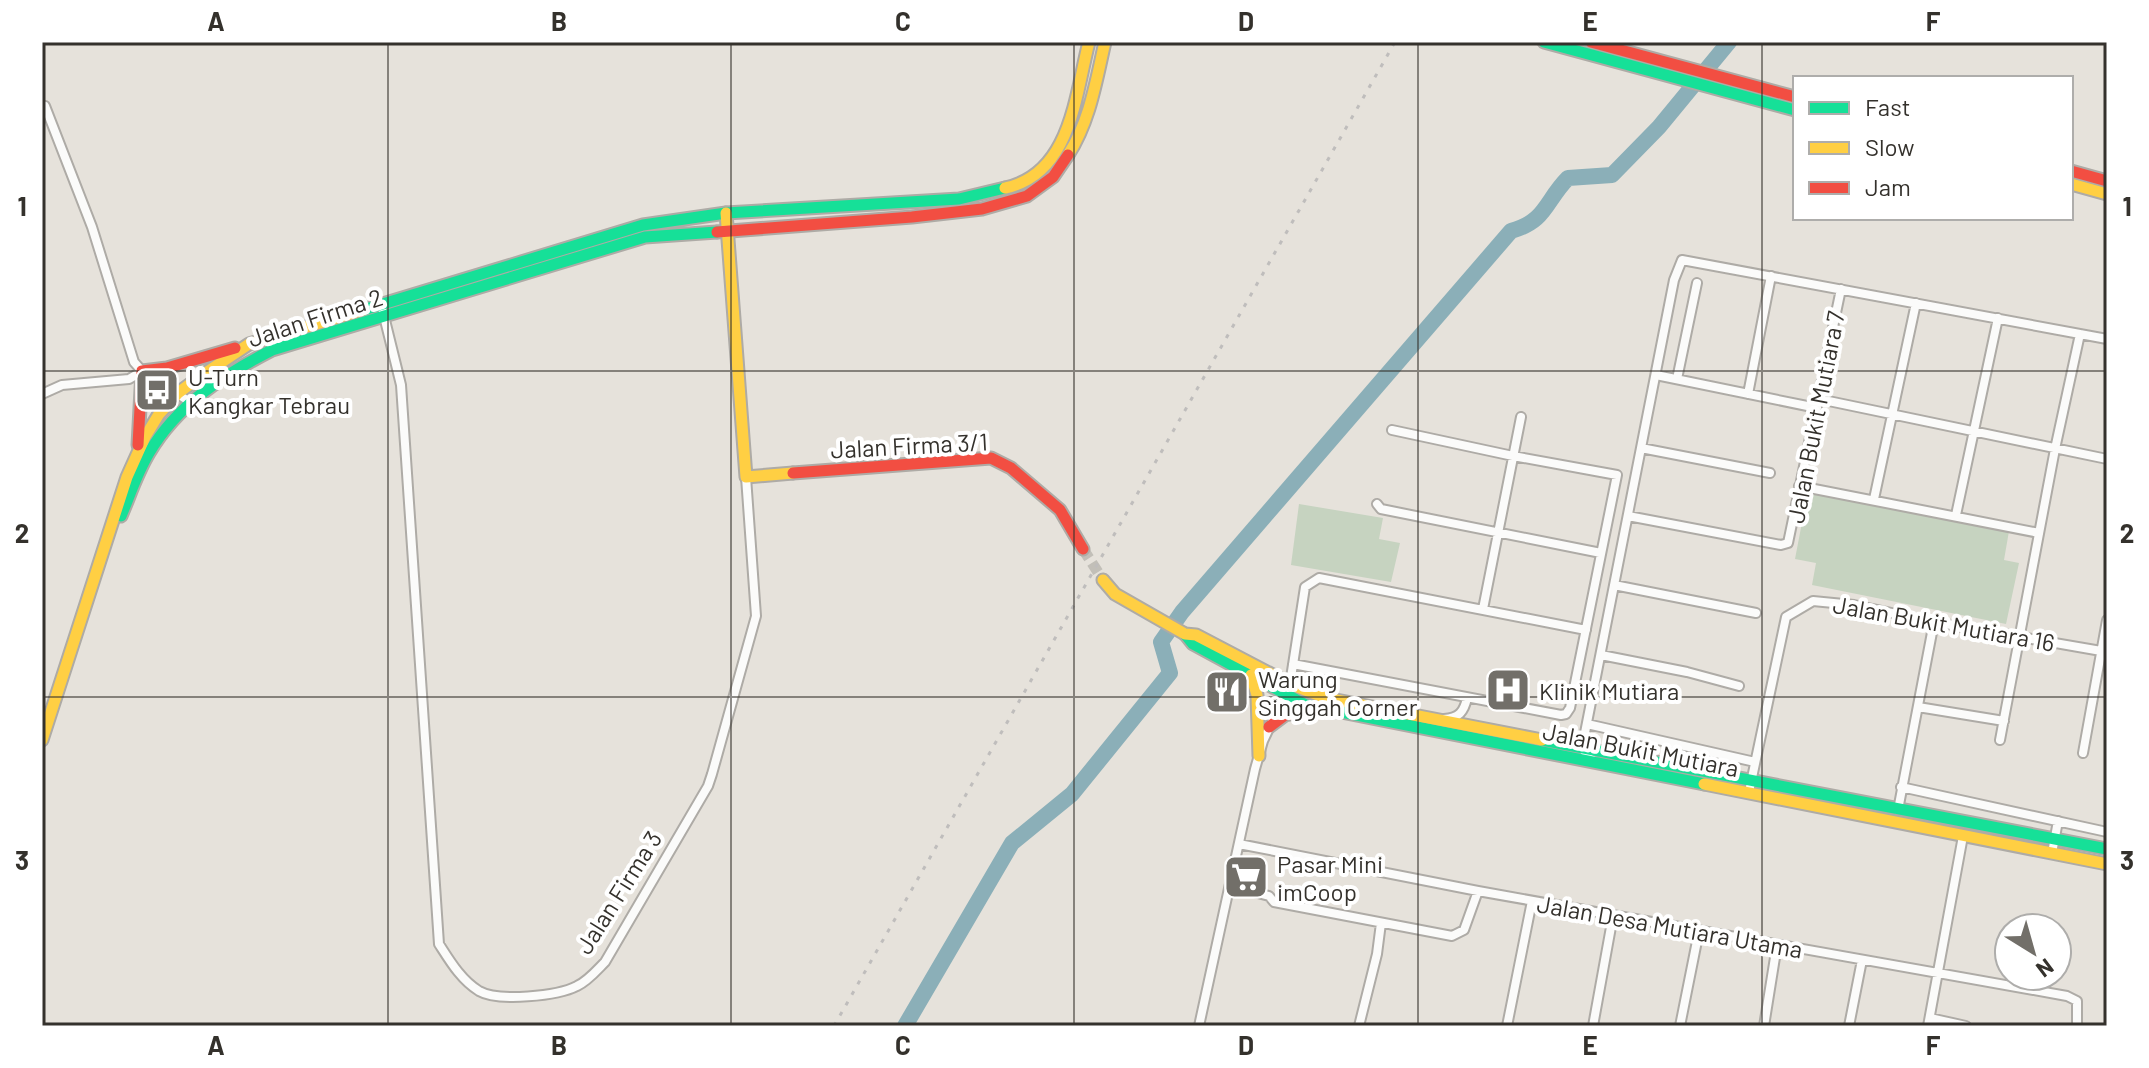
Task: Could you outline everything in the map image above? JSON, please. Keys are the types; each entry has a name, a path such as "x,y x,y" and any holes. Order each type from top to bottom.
{"main road":[{"name":"Jalan Firma 2","path":"98,567 149,453 190,402 230,370 272,350 383,310 643,225 726,213 959,199 1016,186 1047,167 1057,152 1065,136 1089,42"},
{"name":"Jalan Firma 2","path":"98,567 127,477 138,449 157,416 177,393 249,344 645,237 982,209 1027,196 1053,177 1079,138 1092,101 1105,42"},
{"path":"1544,42 1671,70 1793,109"},
{"path":"1591,42 1671,70"},
{"path":"1714,82 1793,97"},
{"path":"2073,172 2107,181"},
{"path":"2073,185 2107,194"},
{"name":"Jalan Firma 3","path":"726,213 746,477"},
{"path":"138,449 142,371 167,368 249,344"},
{"name":"Jalan Firma 3/1","path":"746,477 991,458 1011,468 1060,510 1083,549"},
{"path":"42,740 98,567"},
{"path":"1103,580 1115,594 1185,634 1196,635 1288,689"},
{"name":"Jalan Bukit Mutiara","path":"1185,634 1193,644 1251,675 1288,689 1582,748 1963,836 2107,864"},
{"path":"1251,675 1260,698 1255,743 1259,756"},
{"name":"Jalan Bukit Mutiara","path":"1288,689 1306,705 1647,772 1662,778 1750,786 2107,849"},
{"path":"1269,727 1285,715 1319,708"},
{"path":"1949,819 1963,836"},
{"path":"1963,836 1977,824"}],"street":[{"path":"45,106 92,227 130,354 142,371 190,402"},
{"path":"1603,765 1589,758 1582,748 1674,280 1682,260 2107,339"},
{"path":"1748,394 1771,276"},
{"path":"1677,379 1697,283"},
{"name":"Jalan Bukit Mutiara 7","path":"1628,516 1781,545 1788,543 1841,289"},
{"path":"1874,499 1916,303"},
{"name":"Jalan Firma 3","path":"383,310 401,385 439,944 458,972 481,992 498,996 538,996 576,987 592,975 605,962 708,786 756,616 746,477"},
{"path":"1956,515 1998,318"},
{"path":"2000,740 2080,334"},
{"path":"42,394 62,385 129,379 142,371"},
{"path":"1656,375 1748,394 1891,414 2107,459"},
{"path":"1483,609 1521,417"},
{"path":"1293,664 1566,714 1617,475 1392,430"},
{"path":"1641,448 1770,473"},
{"path":"1799,486 2039,533"},
{"path":"1377,504 1381,509 1601,553"},
{"path":"1199,1026 1259,756 1288,689 1305,587 1319,578 1586,630"},
{"path":"1614,585 1756,613"},
{"name":"Jalan Bukit Mutiara 16","path":"1755,762 1786,617 1813,601 1854,605 2104,652"},
{"path":"2083,753 2104,652 2107,620"},
{"path":"1898,810 1934,622"},
{"path":"1601,655 1739,686"},
{"path":"1438,720 1454,718 1464,709 1467,698"},
{"path":"1918,707 2004,721"},
{"path":"1464,709 1472,721 1484,730"},
{"path":"1587,724 1755,762 1750,786"},
{"path":"1555,755 1568,755 1582,748"},
{"path":"1901,787 2107,832"},
{"path":"2052,853 2058,821"},
{"path":"1963,836 1929,1022 1966,1026"},
{"name":"Jalan Desa Mutiara Utama","path":"1239,844 1613,916 2073,998 2078,1005 2077,1026"},
{"path":"1231,886 1269,896 1274,902 1452,936 1460,935 1464,930 1478,891"},
{"path":"1507,1026 1532,901"},
{"path":"1593,1026 1613,916"},
{"path":"1359,1026 1377,954 1381,923"},
{"path":"1680,1026 1699,931"},
{"path":"1764,1026 1777,945"},
{"path":"1849,1026 1862,960"}],"green space":[{"path":"1808,491 2009,531 2004,560 2019,563 2006,624 1812,585 1816,563 1795,559"},
{"path":"1299,504 1383,518 1379,539 1400,543 1391,582 1291,565"}],"waterway":[{"path":"905,1026 1012,843 1072,794 1170,673 1161,642 1182,612 1511,231 1539,216 1568,178 1612,175 1659,127 1729,42"}],"tunnel":[{"path":"1083,549 1103,580"}],"railway":[{"path":"834,1026 1395,42"}],"traffic: fast":[{"path":"1544,42 1793,109"},
{"path":"363,310 643,225 726,213 959,199 1005,188"},
{"path":"121,516 145,461 173,420 219,381 272,350 645,237 717,232"},
{"path":"1185,634 1193,644 1306,705 1704,784"},
{"path":"1542,740 2107,849"}],"traffic: slow":[{"path":"1005,188 1027,180 1044,167 1057,150 1074,108 1089,42"},
{"path":"1068,155 1087,115 1105,42"},
{"path":"2073,185 2107,194"},
{"path":"726,213 746,477 793,473"},
{"path":"42,740 127,477 159,414 178,393 249,344 363,310"},
{"path":"1103,580 1115,594 1185,634 1196,635 1290,684 1326,698 1542,740"},
{"path":"1251,675 1257,695 1259,756"},
{"path":"1704,784 2107,864"}],"traffic: jam":[{"path":"1591,42 1793,96"},
{"path":"717,232 982,209 1027,196 1053,177 1068,155"},
{"path":"2073,172 2107,181"},
{"path":"138,445 142,371 167,368 235,348"},
{"path":"793,473 991,458 1011,468 1060,510 1083,549"},
{"path":"1269,727 1285,715 1315,709"}],"place":[{"name":"U-Turn Kangkar Tebrau","path":"157,390"},
{"name":"Klinik Mutiara","path":"1508,690"},
{"name":"Warung Singgah Corner","path":"1227,692"},
{"name":"Pasar Mini imCoop","path":"1246,877"}]}
